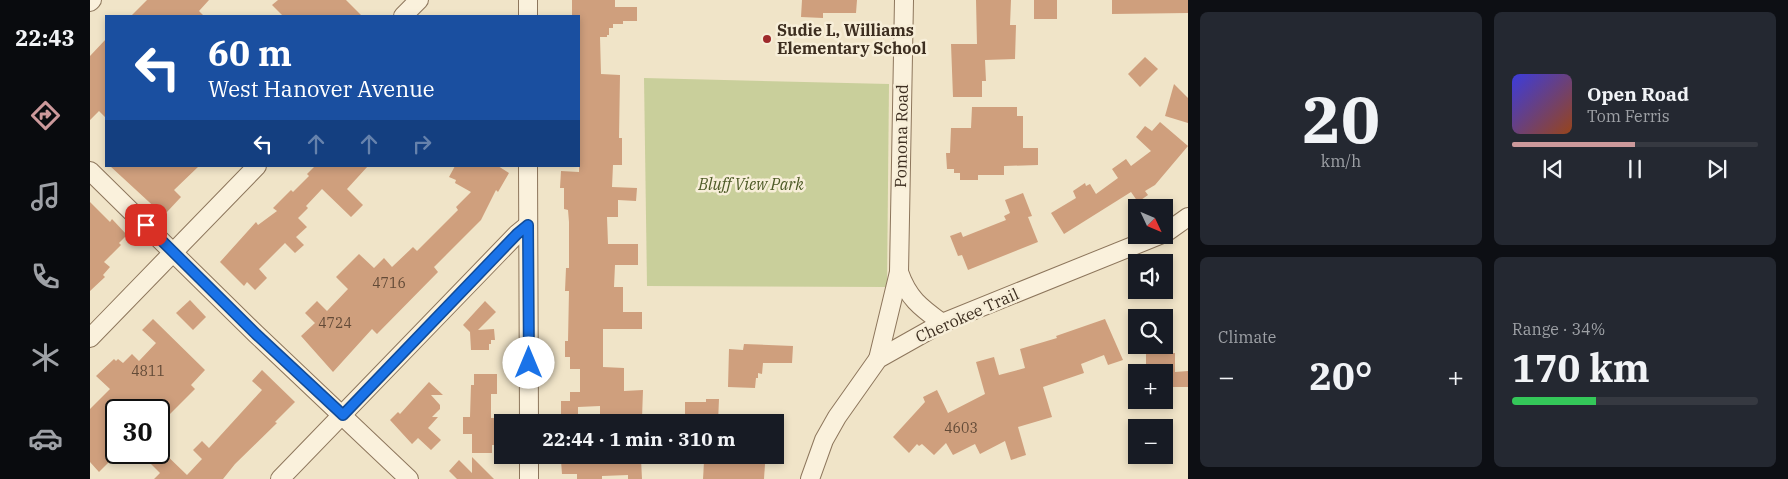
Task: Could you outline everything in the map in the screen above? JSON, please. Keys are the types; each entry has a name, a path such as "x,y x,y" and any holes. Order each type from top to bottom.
{"street":[{"path":"404,15 419,0"},
{"path":"528,0 528,15"},
{"name":"Pomona Road","path":"878,359 899,272 904,0"},
{"path":"90,338 256,167"},
{"path":"528,167 529,414"},
{"path":"90,171 256,334 409,479"},
{"name":"Cherokee Trail","path":"1173,227 1188,216"},
{"path":"280,479 517,234 528,225"},
{"name":"Cherokee Trail","path":"1173,233 1188,231"},
{"name":"Cherokee Trail","path":"810,479 824,440 837,417 878,359 942,323 1139,244"},
{"name":"Pomona Road","path":"899,272 905,289 919,307 942,323"},
{"path":"529,464 529,479"}],"green space":[{"name":"Bluff View Park","path":"644,78 889,84 887,287 647,286"}],"building":[{"path":"147,0 209,0 199,11 203,15 132,15"},
{"path":"278,0 346,0 361,15 282,15 272,5"},
{"path":"572,0 615,0 615,7 637,7 637,21 623,21 623,24 613,24 613,28 609,28 609,35 607,37 600,37 601,74 620,75 619,138 622,138 622,165 613,165 612,187 637,188 636,201 618,200 618,217 607,217 608,244 638,244 638,265 615,265 614,287 623,287 623,312 642,312 642,329 603,329 603,367 624,368 624,391 643,390 642,414 600,414 600,406 578,407 578,414 561,414 561,401 570,401 570,392 580,392 580,369 570,369 570,357 565,357 565,341 568,341 569,291 565,291 566,268 569,268 569,222 568,210 564,209 564,188 560,188 561,171 579,172 580,167 580,15 572,15"},
{"path":"802,0 857,0 856,13 823,13 823,18 801,17"},
{"path":"976,0 1011,0 1010,25 1016,25 1015,59 985,60 986,81 982,81 982,97 953,97 951,44 977,44"},
{"path":"1034,0 1057,0 1057,19 1034,19"},
{"path":"1112,0 1188,0 1188,13 1112,14"},
{"path":"105,40 105,117 99,111 90,120 90,56"},
{"path":"1145,57 1158,69 1140,87 1128,74"},
{"path":"1174,84 1188,98 1188,123 1165,116"},
{"path":"972,107 1017,107 1017,116 1023,116 1023,148 1038,148 1038,165 1004,166 1004,175 978,175 978,180 960,180 960,173 954,173 954,169 947,169 946,153 950,153 951,128 971,128"},
{"path":"1160,122 1188,146 1155,185 1145,191 1148,195 1142,199 1136,199 1131,192 1064,234 1051,213 1076,198 1073,191 1085,183 1086,186 1090,184 1096,194 1118,178 1112,169 1126,159 1131,166 1151,151 1136,137 1145,126 1152,131"},
{"path":"111,167 198,167 174,190 181,197 166,213 161,213"},
{"path":"314,167 367,167 347,189 363,205 351,217 322,189 298,218 307,227 296,237 304,245 295,253 285,243 259,269 267,278 255,290 247,282 244,286 220,262 256,222 258,225 277,211 273,208 309,176 307,174"},
{"path":"454,167 500,167 509,173 498,192 496,190 481,220 434,267 438,272 377,334 372,329 333,372 301,336 315,323 305,313 317,301 327,311 348,289 336,277 359,254 374,268 384,258 392,267 413,247 417,251 458,210 456,207 471,192 455,183 456,180 449,177"},
{"path":"1023,193 1032,216 1028,217 1038,242 968,270 962,255 958,256 950,236 961,232 963,237 1006,220 1004,216 1010,213 1005,200"},
{"path":"90,202 110,222 112,219 127,235 119,243 121,245 104,262 110,267 103,275 105,277 90,291"},
{"path":"190,300 206,317 193,330 176,313"},
{"path":"485,301 496,312 478,330 494,329 495,340 491,340 489,350 471,350 470,332 463,325"},
{"path":"153,319 205,370 191,385 195,389 170,414 170,399 105,399 105,464 107,464 99,472 90,462 90,409 110,389 96,376 114,359 116,361 118,359 123,363 132,354 139,361 156,343 142,330"},
{"path":"1105,319 1123,360 1108,365 1104,355 1081,364 1084,373 1043,387 1052,417 1018,427 1026,455 1011,460 1005,441 980,454 975,444 953,455 946,443 934,455 922,444 919,446 917,444 909,453 893,437 925,402 923,397 937,390 948,413 985,394 976,362 994,357 999,375 1025,368 1020,349 1057,338 1056,336"},
{"path":"744,344 793,346 792,363 763,363 762,374 758,373 755,388 728,387 729,349 743,350"},
{"path":"1175,353 1175,372 1188,371 1188,387 1173,387 1173,364 1146,364 1146,354"},
{"path":"262,370 295,402 223,479 154,479 160,473 151,464 170,464 170,459 187,475 202,459 193,450 202,441 209,448 262,390 252,381"},
{"path":"474,374 497,374 497,394 491,394 491,418 494,418 494,445 492,445 492,453 472,453 472,434 463,434 463,417 470,417 471,385 474,385"},
{"path":"429,382 443,395 431,395 440,405 440,409 432,417 438,417 428,428 441,440 431,450 418,438 412,444 390,420 398,412 400,414"},
{"path":"706,399 719,399 718,414 685,414 685,402 706,402"},
{"path":"472,457 494,479 457,479 449,471 459,460 472,473"},
{"path":"561,464 641,464 642,479 628,479 628,475 602,476 602,479 577,479 577,474 562,474"},
{"path":"704,464 765,464 764,479 703,479"}],"place":[{"name":"Sudie L, Williams Elementary School","path":"767,39"}],"route":[{"path":"146,225 256,334 343,415 517,234 528,225 529,363"}]}
